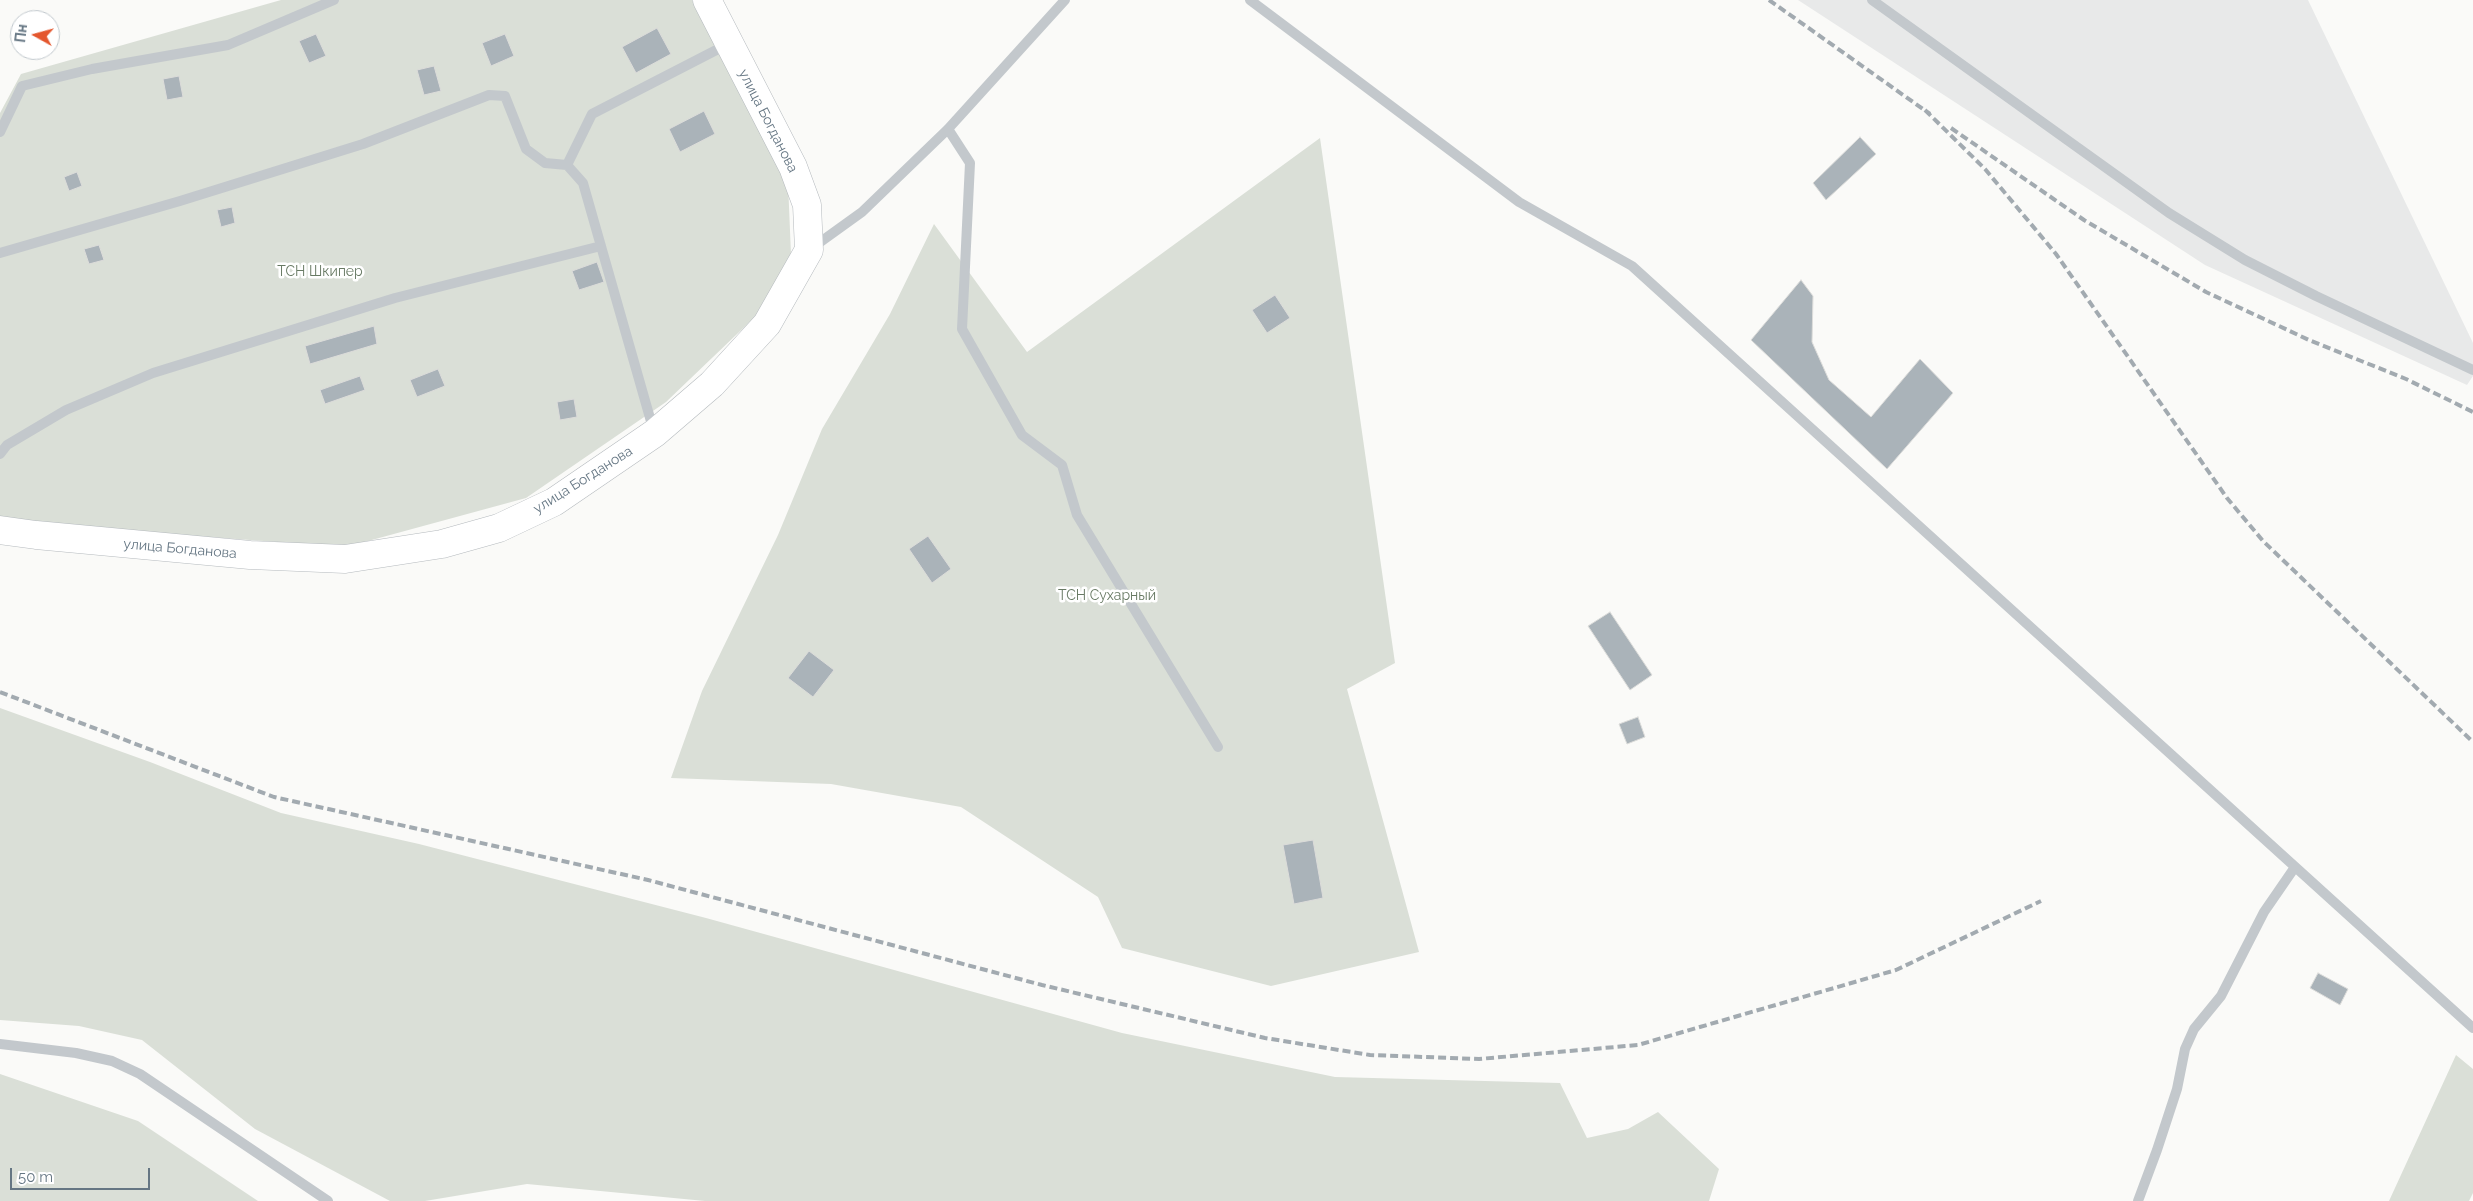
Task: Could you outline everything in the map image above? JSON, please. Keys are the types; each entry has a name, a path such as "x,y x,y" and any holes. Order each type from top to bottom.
{"main road":[{"name":"улица Богданова","path":"0,530 250,555 346,559 442,544 499,528 554,502 654,433 712,384 767,324 809,250 807,205 793,167 707,0"}],"lane":[{"path":"0,132 22,86 92,69 228,45 334,0"},
{"path":"809,250 862,212 948,130 1065,0"},
{"path":"1250,0 1519,202 1632,266 2473,1028"},
{"path":"1872,0 2177,218 2272,273 2473,370"},
{"path":"567,164 592,114 729,44"},
{"path":"0,253 189,198 363,144 489,95 505,96 526,149 545,163 567,164 584,183 654,433"},
{"path":"948,130 970,163 962,329 1022,434 1062,465 1077,515 1218,747"},
{"path":"0,454 7,445 66,410 153,373 395,298 601,246"},
{"path":"2138,1201 2177,1089 2186,1049 2194,1029 2220,996 2264,912 2295,867"},
{"path":"0,1044 76,1054 112,1061 140,1074 328,1201"}],"shaded area":[{"path":"1798,0 2308,0 2473,343 2473,376 2467,385 2205,265"}],"green space":[{"name":"ТСН Шкипер","path":"281,0 692,0 788,182 791,255 759,313 666,402 526,498 346,547 31,524 0,518 0,113 21,74"},
{"name":"ТСН Сухарный","path":"1320,138 1395,663 1347,689 1419,952 1271,986 1122,948 1098,897 961,807 831,784 671,778 702,691 778,535 822,429 890,314 934,224 1027,352"},
{"path":"0,708 150,762 281,813 419,844 706,918 1122,1033 1335,1077 1560,1083 1587,1138 1628,1129 1658,1112 1719,1169 1709,1201 705,1201 527,1184 425,1201 390,1201 255,1129 142,1040 79,1026 0,1020"},
{"path":"2456,1055 2473,1069 2473,1193 2469,1201 2389,1201"},
{"path":"0,1074 138,1121 258,1201 0,1201"}],"building":[{"path":"657,28 671,54 636,73 622,47"},
{"path":"316,34 326,56 309,63 299,41"},
{"path":"505,34 514,56 491,66 482,43"},
{"path":"434,66 441,91 424,95 417,70"},
{"path":"179,76 183,97 167,100 163,79"},
{"path":"704,111 715,134 680,152 669,129"},
{"path":"1860,137 1876,154 1826,200 1813,183"},
{"path":"77,172 82,186 69,191 64,177"},
{"path":"232,207 235,223 221,227 217,210"},
{"path":"99,245 104,260 89,264 84,249"},
{"path":"597,262 604,282 579,290 572,271"},
{"path":"1801,280 1813,296 1812,342 1829,380 1871,417 1920,359 1953,393 1887,469 1751,340"},
{"path":"1275,295 1290,318 1267,333 1252,310"},
{"path":"374,326 377,344 310,364 305,346"},
{"path":"438,369 445,386 417,397 410,380"},
{"path":"360,376 365,390 325,404 320,390"},
{"path":"574,399 577,417 560,420 557,402"},
{"path":"928,536 951,569 932,583 909,549"},
{"path":"1610,612 1652,675 1630,690 1588,626"},
{"path":"809,651 834,670 813,697 788,678"},
{"path":"1638,717 1645,737 1627,744 1619,724"},
{"path":"1313,840 1323,898 1294,904 1283,845"},
{"path":"2318,973 2348,989 2340,1005 2310,988"}],"railway":[{"path":"1769,0 1930,114"},
{"path":"1925,110 1985,169 2056,254 2227,498 2263,541 2473,742"},
{"path":"1951,128 2084,220 2206,292 2309,340 2406,379 2473,412"},
{"path":"0,692 274,797 648,880 1042,985 1265,1038 1370,1055 1479,1059 1638,1045 1896,970 2041,901"}]}
